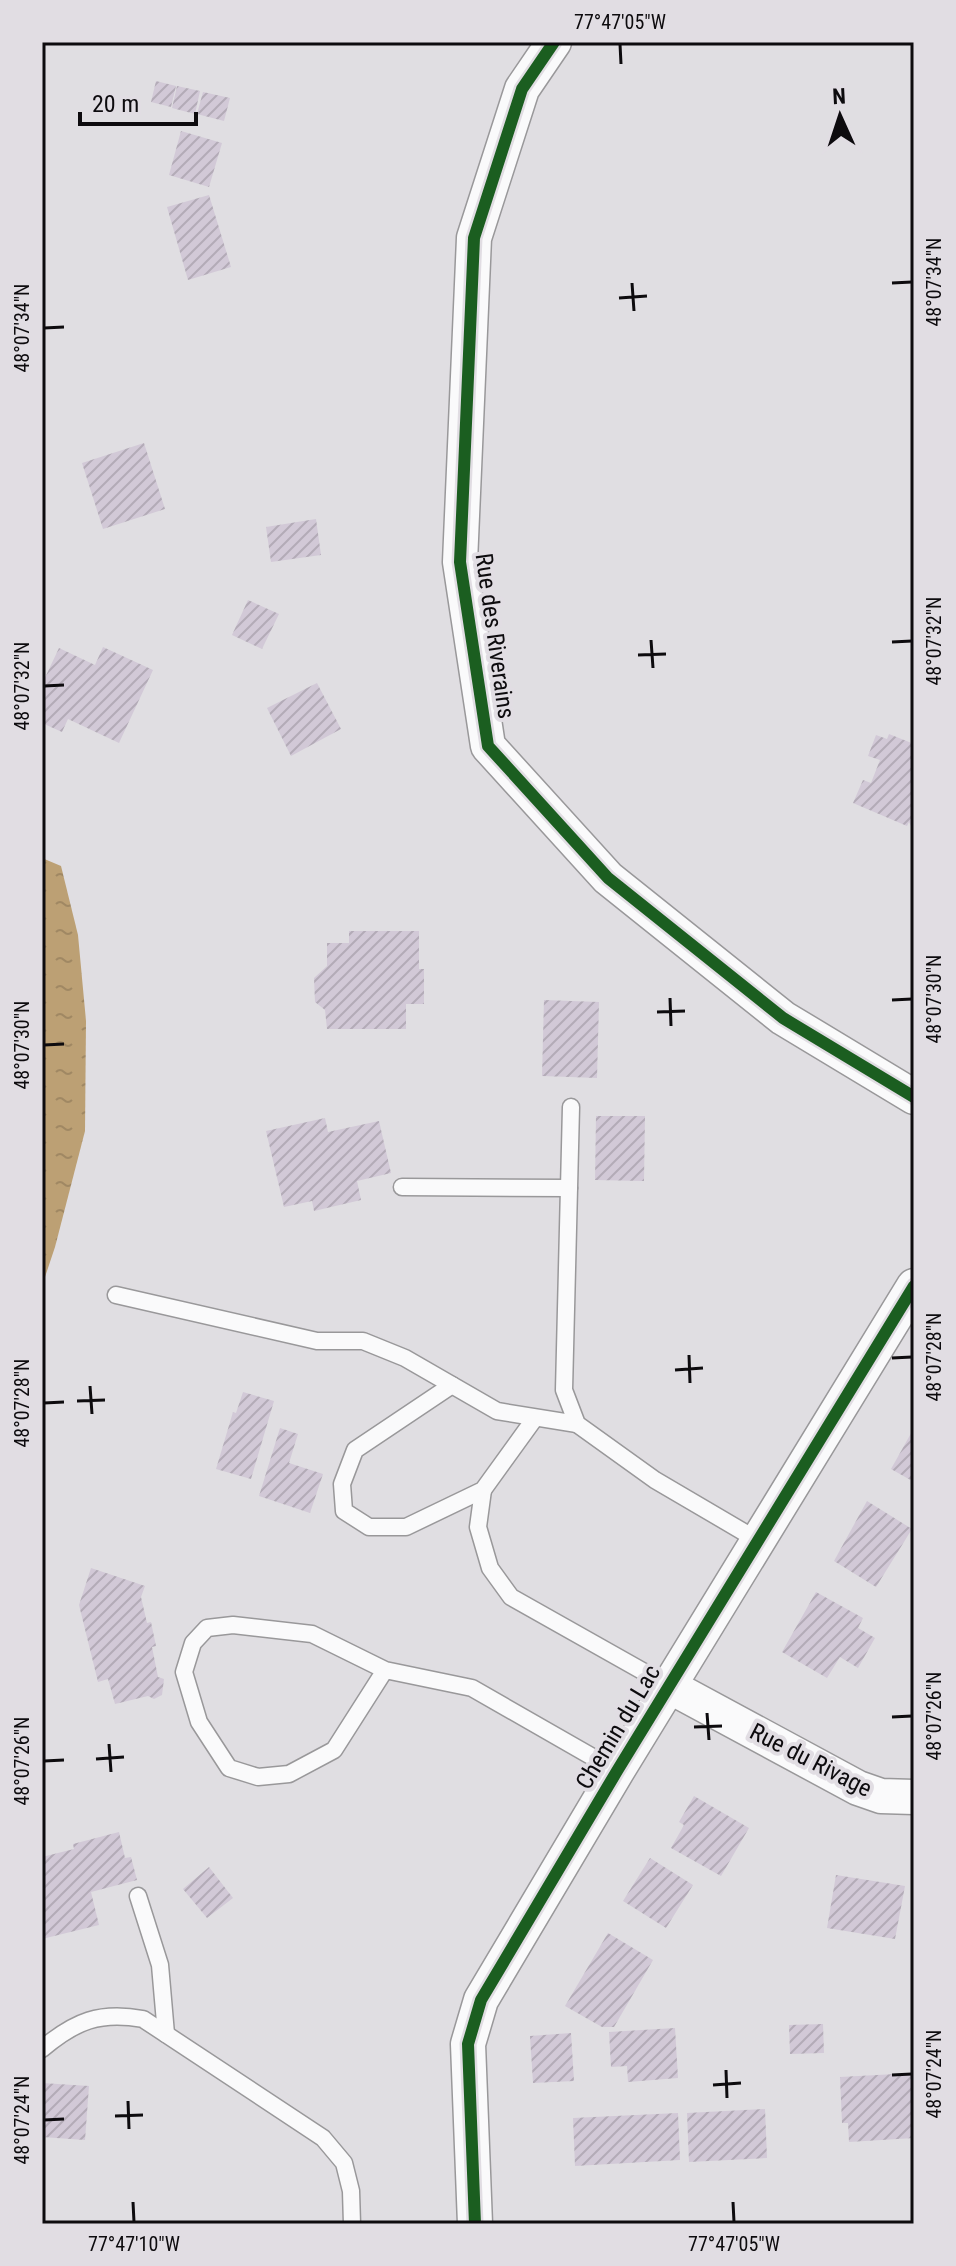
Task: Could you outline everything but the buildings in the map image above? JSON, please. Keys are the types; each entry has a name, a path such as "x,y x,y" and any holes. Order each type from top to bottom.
{"street":[{"name":"Rue des Riverains","path":"554,42 522,89 474,238 460,562 488,746 608,878 783,1018 914,1097"},
{"name":"Chemin du Lac","path":"475,2224 468,2044 481,2000 617,1771 914,1286"},
{"name":"Rue du Rivage","path":"669,1686 858,1788 881,1796 914,1797"}],"lane":[{"path":"571,1107 564,1390 577,1424"},
{"path":"402,1187 569,1188"},
{"path":"116,1295 317,1341 363,1341 405,1358 497,1411 577,1424 655,1480 759,1541"},
{"path":"452,1385 355,1450 342,1484 344,1511 369,1527 406,1527 483,1490"},
{"path":"535,1418 483,1490 478,1527 490,1568 511,1597 669,1686"},
{"path":"385,1670 334,1750 289,1774 258,1777 229,1768 199,1722 184,1672 193,1643 207,1628 233,1625 312,1634 385,1670 472,1688 617,1771"},
{"path":"138,1896 160,1965 166,2034"},
{"path":"42,2049 59,2035 90,2018 121,2015 143,2019 323,2138 344,2163 351,2191 352,2224"}],"water":[{"path":"42,858 61,866 78,935 86,1021 85,1131 42,1286"}],"cycle path":[{"path":"554,42 522,89 474,238 460,562 488,746 608,878 783,1018 914,1097"},
{"path":"475,2224 468,2044 481,2000 617,1771 914,1286"}]}
